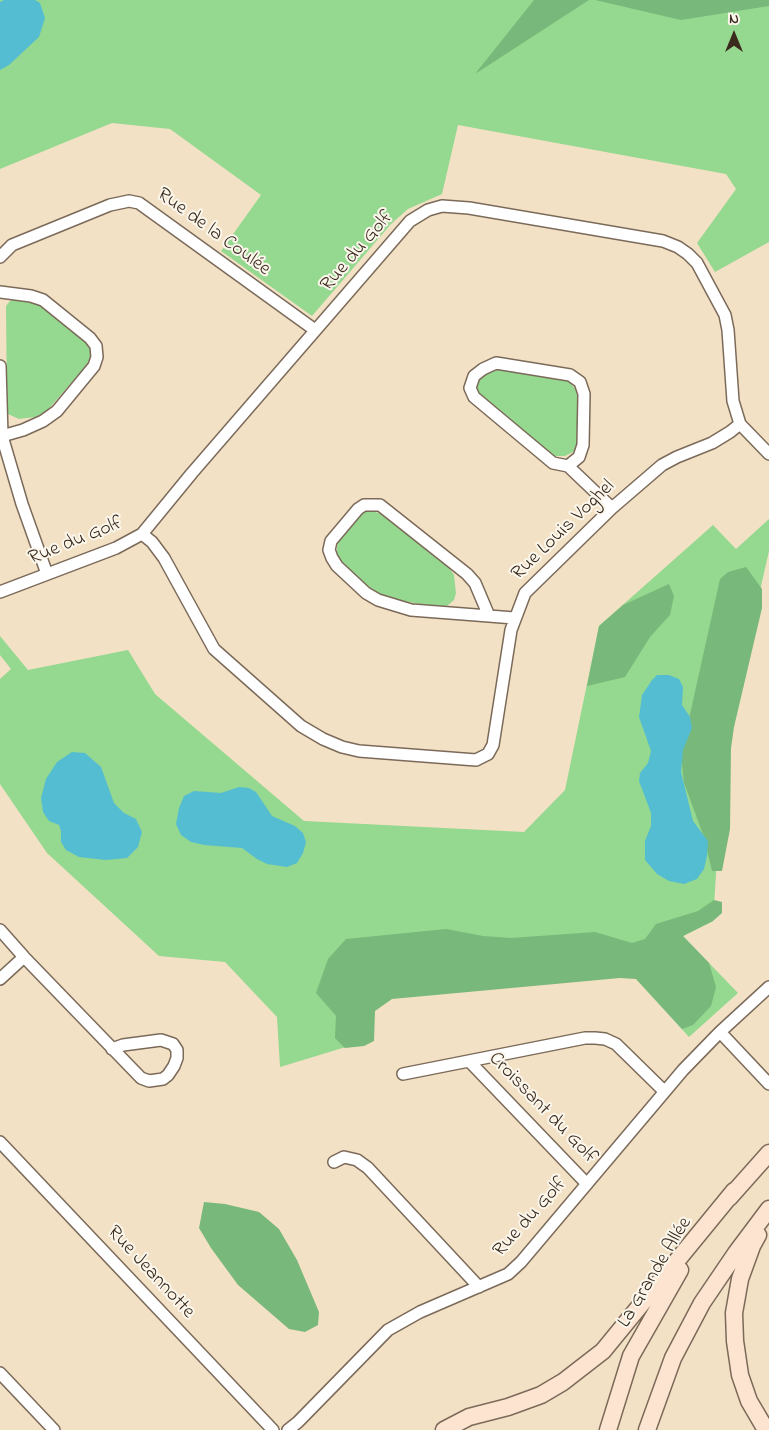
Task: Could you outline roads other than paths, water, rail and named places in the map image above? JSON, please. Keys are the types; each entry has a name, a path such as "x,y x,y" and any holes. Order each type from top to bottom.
{"street":[{"name":"Rue de la Coulée","path":"0,257 12,245 110,205 129,201 139,203 315,330"},
{"name":"Rue du Golf","path":"0,592 116,548 142,534 192,473 410,221 428,210 442,206 469,208 663,241 678,247 696,263 725,315 728,330 733,401 740,424 769,454"},
{"path":"0,292 32,296 43,300 90,338 96,346 97,357 94,366 57,411 23,430 2,436"},
{"path":"568,466 580,458 584,445 584,394 580,382 570,375 496,363 474,376 470,388 474,397 553,463 568,466 612,508"},
{"path":"0,366 2,436 22,504 47,574"},
{"name":"Rue Louis Voghel","path":"142,534 152,542 164,558 214,649 301,726 323,740 359,751 476,760 488,754 493,745 514,618 525,593 612,508 662,465 712,442 740,424"},
{"path":"489,616 475,583 467,574 380,505 364,505 358,509 331,541 330,550 337,566 366,593 378,600 411,610 514,618"},
{"path":"0,930 24,957 112,1049 141,1078 155,1081 168,1075 177,1058 177,1050 173,1044 161,1040 124,1045 112,1049"},
{"path":"0,979 24,957"},
{"name":"Rue du Golf","path":"288,1430 388,1330 420,1312 508,1274 521,1262 664,1091 720,1032 769,987"},
{"path":"720,1032 769,1084"},
{"name":"Croissant du Golf","path":"403,1074 585,1038 605,1039 616,1044 664,1091"},
{"name":"Croissant du Golf","path":"469,1061 587,1184"},
{"name":"Rue Jeannotte","path":"0,1142 273,1430"},
{"name":"La Grande Allée","path":"608,1430 631,1356 686,1258 734,1191 769,1153"},
{"path":"334,1162 344,1157 356,1160 368,1168 479,1287"},
{"path":"444,1430 469,1417 508,1408 540,1395 563,1382 603,1351 734,1191"},
{"path":"647,1430 673,1358 702,1303 769,1209"},
{"path":"766,1430 749,1400 740,1375 735,1341 734,1313 740,1279 752,1246 769,1215"},
{"path":"0,1373 54,1430"},
{"path":"36,1430 46,1421"}],"water":[{"path":"4,0 35,0 40,3 45,18 39,37 9,65 0,70 0,2"},
{"path":"657,675 669,675 679,679 683,687 682,705 690,717 692,728 683,750 681,772 693,821 708,841 704,869 697,879 684,884 669,881 657,874 645,860 645,841 651,826 651,813 639,781 640,773 648,763 651,751 639,717 642,695"},
{"path":"72,752 85,753 101,767 114,803 124,813 136,819 142,832 138,847 127,858 106,860 79,857 66,850 61,842 59,825 49,821 43,812 41,798 46,779 57,762"},
{"path":"239,787 249,788 256,792 272,816 295,826 303,833 306,842 303,853 297,863 287,867 267,864 242,848 204,845 191,842 181,835 176,824 179,808 184,796 194,791 221,793"}]}
